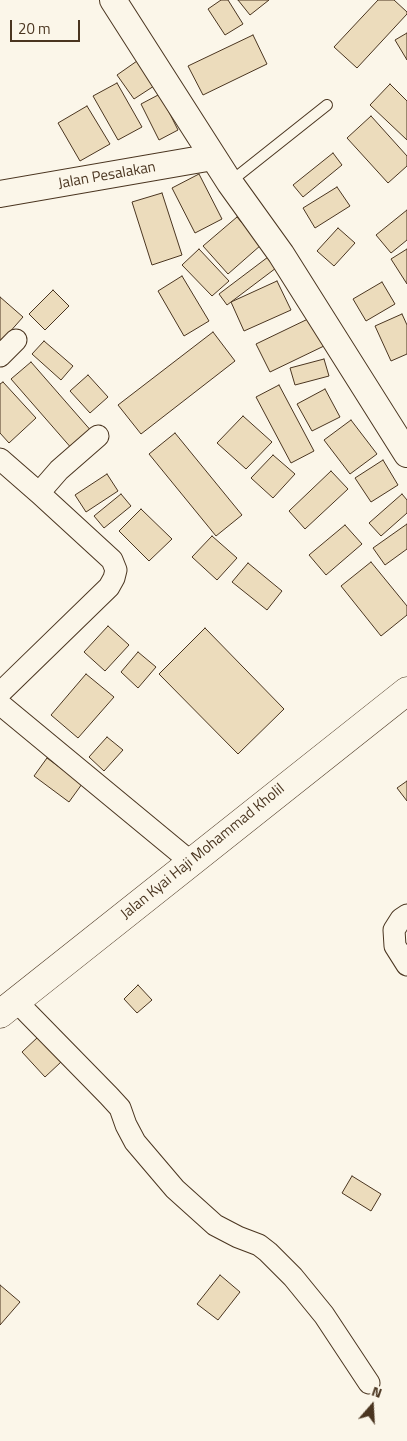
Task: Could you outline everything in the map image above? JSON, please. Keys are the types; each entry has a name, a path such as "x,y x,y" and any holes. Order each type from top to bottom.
{"main road":[{"name":"Jalan Kyai Haji Mohammad Kholil","path":"8,1007 407,691"}],"street":[{"path":"113,0 230,183 281,254 407,454"},
{"name":"Jalan Pesalakan","path":"0,194 213,157"},
{"path":"0,356 16,340"},
{"path":"38,493 60,470 98,436"},
{"path":"0,459 112,560 116,570 109,587 0,693"},
{"path":"4,715 191,862"},
{"path":"407,915 394,930 395,946 407,965"},
{"path":"8,1007 109,1096 120,1108 135,1142 175,1188 216,1225 258,1245 268,1252 293,1277 324,1315 369,1383"}],"lane":[{"path":"230,183 327,105"}],"building":[{"path":"221,0 228,0 243,24 225,35 208,9"},
{"path":"238,0 269,0 250,15"},
{"path":"378,0 394,0 407,14 357,68 334,47"},
{"path":"407,33 407,60 395,40"},
{"path":"253,35 267,64 203,95 188,66"},
{"path":"137,61 154,86 134,99 117,75"},
{"path":"117,83 142,127 118,140 93,96"},
{"path":"390,84 407,101 407,140 370,105"},
{"path":"160,94 178,130 159,140 141,104"},
{"path":"87,106 110,144 80,161 58,123"},
{"path":"371,116 407,156 407,166 388,183 347,138"},
{"path":"333,153 342,165 303,197 293,185"},
{"path":"199,174 222,219 195,233 172,188"},
{"path":"337,187 350,206 315,228 303,208"},
{"path":"162,193 182,255 152,265 132,202"},
{"path":"407,210 407,240 391,253 376,235"},
{"path":"237,217 261,245 228,274 203,246"},
{"path":"338,228 355,243 334,266 317,251"},
{"path":"199,249 229,281 212,296 182,265"},
{"path":"407,249 407,284 391,259"},
{"path":"272,254 280,265 227,305 219,294"},
{"path":"182,276 209,321 184,336 158,291"},
{"path":"277,281 291,310 244,331 231,302"},
{"path":"382,282 395,304 366,321 353,299"},
{"path":"53,290 69,306 45,330 29,314"},
{"path":"0,297 23,317 0,343"},
{"path":"402,314 407,325 407,354 391,361 375,326"},
{"path":"310,318 324,346 270,372 256,344"},
{"path":"213,332 235,361 141,434 118,405"},
{"path":"44,341 73,366 61,380 32,354"},
{"path":"324,359 329,376 295,385 290,368"},
{"path":"31,362 93,433 73,450 11,379"},
{"path":"88,375 108,397 90,413 70,391"},
{"path":"3,382 36,418 9,443 0,433 0,384"},
{"path":"279,385 314,451 291,463 256,397"},
{"path":"325,389 340,417 312,431 297,404"},
{"path":"243,416 272,442 246,469 217,443"},
{"path":"351,420 377,454 350,474 324,440"},
{"path":"175,433 242,515 216,536 149,454"},
{"path":"273,455 295,474 273,498 251,478"},
{"path":"383,460 398,485 371,502 355,478"},
{"path":"331,471 348,489 305,529 289,511"},
{"path":"107,474 118,491 86,512 75,495"},
{"path":"121,494 131,506 104,528 94,516"},
{"path":"402,494 407,500 407,513 381,536 369,523"},
{"path":"141,509 172,539 149,561 119,531"},
{"path":"407,524 407,549 385,565 373,548"},
{"path":"345,525 362,544 326,575 309,555"},
{"path":"212,536 237,558 217,580 192,557"},
{"path":"371,562 407,606 407,615 381,636 341,586"},
{"path":"248,563 282,591 267,610 232,582"},
{"path":"108,626 129,645 105,671 84,652"},
{"path":"205,628 284,709 238,754 159,674"},
{"path":"138,652 156,667 138,688 121,672"},
{"path":"86,674 114,697 78,738 51,715"},
{"path":"107,737 123,750 104,771 89,757"},
{"path":"47,758 82,784 69,802 34,776"},
{"path":"407,781 407,801 397,788"},
{"path":"138,985 152,1000 137,1013 124,999"},
{"path":"38,1037 61,1062 45,1077 22,1052"},
{"path":"352,1176 381,1194 371,1211 342,1193"},
{"path":"220,1275 240,1292 218,1320 197,1304"},
{"path":"0,1285 20,1302 0,1325"}]}
